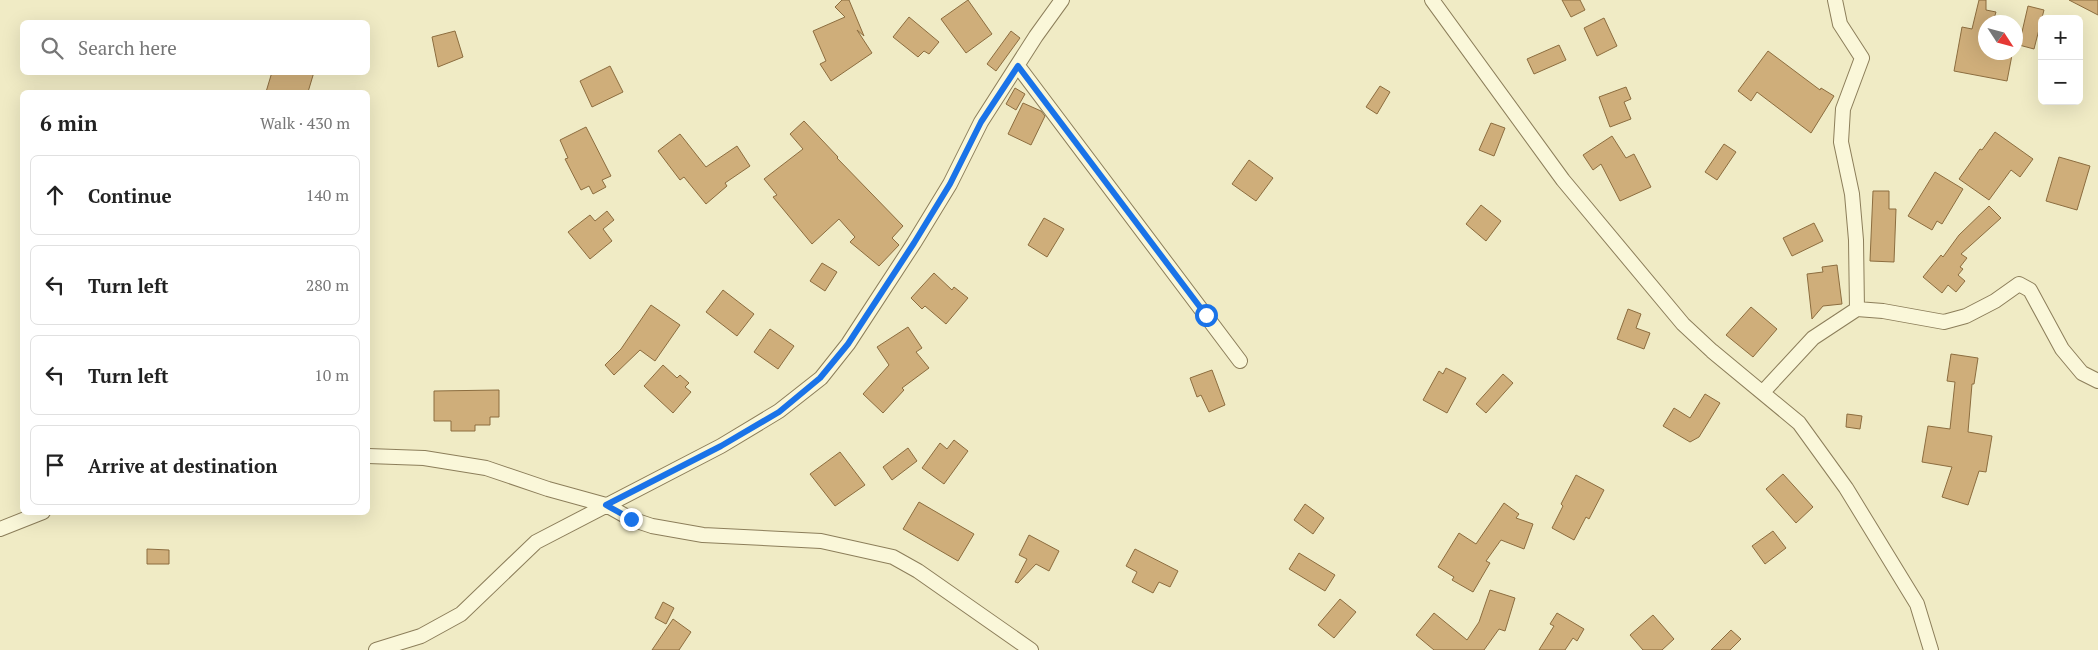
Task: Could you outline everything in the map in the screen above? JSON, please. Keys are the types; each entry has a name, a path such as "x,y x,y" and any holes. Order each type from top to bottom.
{"street":[{"path":"376,650 421,636 461,614 536,542 721,446 779,412 820,378 848,344 914,243 950,184 981,122 1036,36 1062,0"},
{"path":"1432,0 1563,180 1683,324 1712,351 1799,423 1846,488 1917,604 1931,650"},
{"path":"1835,0 1840,24 1862,58 1843,109 1841,142 1852,194 1856,240 1857,310"},
{"path":"1018,66 1240,360"},
{"path":"1763,392 1812,338 1857,310 1883,311 1944,322 1966,316 1995,301 2019,284 2030,290 2067,355 2082,373 2098,381"},
{"path":"370,456 424,458 486,468 548,489 606,505 631,519 652,526 703,535 821,541 893,557 918,571 1031,650"},
{"path":"0,529 35,515"}],"building":[{"path":"842,0 849,0 864,36 857,30 872,53 831,81 820,64 826,61 813,31 845,17 835,7"},
{"path":"968,0 992,34 966,53 941,19"},
{"path":"1562,0 1580,0 1585,10 1571,17"},
{"path":"1979,0 1986,0 1986,10 1996,12 1995,15 1978,15 1978,60 2011,60 2007,81 1954,71 1962,27 1972,29"},
{"path":"2069,0 2098,0 2098,15"},
{"path":"2028,6 2044,10 2043,15 2038,15 2038,33 2034,49 2023,46 2023,28"},
{"path":"909,17 939,42 929,54 924,51 918,57 893,37"},
{"path":"1604,18 1617,46 1597,56 1584,28"},
{"path":"455,31 463,57 438,67 432,37"},
{"path":"1011,31 1020,38 996,71 987,64"},
{"path":"1559,45 1566,60 1534,74 1527,59"},
{"path":"1768,51 1820,90 1821,88 1834,96 1811,133 1757,92 1751,101 1738,91"},
{"path":"610,66 623,92 592,107 580,81"},
{"path":"271,75 313,75 309,90 267,90"},
{"path":"1380,86 1390,92 1377,114 1366,107"},
{"path":"1626,87 1631,99 1624,102 1631,119 1610,127 1599,97"},
{"path":"1015,88 1025,94 1016,110 1006,104"},
{"path":"1023,103 1041,111 1045,116 1031,145 1008,134"},
{"path":"804,121 903,226 892,238 899,245 879,266 850,242 855,237 839,219 812,244 773,197 777,195 764,179 803,149 790,134"},
{"path":"1491,123 1505,128 1494,156 1479,150"},
{"path":"586,127 611,176 602,180 606,187 593,194 589,186 581,190 565,159 568,158 560,140"},
{"path":"1995,132 2033,159 2020,177 2011,170 1989,200 1959,179 1980,149 1982,150"},
{"path":"680,134 706,167 737,146 750,166 725,183 727,186 706,204 684,177 680,180 658,151"},
{"path":"1612,136 1626,158 1634,154 1651,187 1620,201 1601,164 1593,170 1583,155"},
{"path":"1724,144 1736,152 1717,180 1705,172"},
{"path":"2059,157 2090,166 2077,210 2046,201"},
{"path":"1249,160 1273,178 1256,201 1232,184"},
{"path":"1935,172 1963,189 1942,224 1937,221 1932,230 1908,216"},
{"path":"1873,191 1889,191 1889,209 1896,209 1894,262 1870,261"},
{"path":"1481,205 1501,221 1486,241 1466,224"},
{"path":"1989,206 2001,218 1961,254 1967,258 1960,267 1963,269 1958,275 1965,281 1956,292 1948,285 1942,293 1923,277 1941,255 1943,257 1959,235"},
{"path":"607,211 614,220 603,229 612,241 590,259 568,232 590,215 595,221"},
{"path":"1044,218 1064,229 1047,257 1028,245"},
{"path":"1814,223 1823,241 1792,256 1783,238"},
{"path":"822,263 837,272 825,291 810,281"},
{"path":"1837,265 1842,304 1823,306 1812,319 1807,274 1823,272 1822,267"},
{"path":"934,273 952,290 954,287 968,298 946,324 925,306 922,309 911,298"},
{"path":"723,290 754,314 737,336 706,312"},
{"path":"651,305 680,325 655,361 640,350 614,375 605,365 621,349"},
{"path":"1751,307 1777,329 1753,357 1726,335"},
{"path":"1628,309 1641,314 1636,328 1650,333 1644,349 1617,339"},
{"path":"908,327 922,348 916,352 929,368 902,388 904,390 883,413 863,394 889,365 877,347"},
{"path":"770,329 794,346 778,369 754,352"},
{"path":"1951,354 1978,358 1974,384 1972,384 1968,432 1992,436 1986,472 1979,471 1968,505 1942,497 1952,467 1922,462 1928,426 1950,429 1955,382 1947,381"},
{"path":"663,365 677,378 680,375 689,383 685,387 691,392 673,413 644,386"},
{"path":"1446,368 1466,378 1447,413 1423,400 1439,371 1443,374"},
{"path":"1212,370 1225,405 1209,412 1201,395 1197,397 1190,378"},
{"path":"1503,374 1513,383 1486,413 1476,404"},
{"path":"499,390 499,417 490,417 490,425 475,425 475,431 451,431 451,421 434,421 434,391"},
{"path":"1705,394 1720,403 1699,437 1690,442 1663,426 1674,408 1690,418"},
{"path":"1847,414 1862,416 1860,429 1846,427"},
{"path":"954,440 968,451 944,484 922,468 940,443 947,449"},
{"path":"908,448 917,461 892,480 883,467"},
{"path":"840,452 865,485 835,506 810,474"},
{"path":"1783,474 1813,507 1796,523 1766,489"},
{"path":"1576,475 1604,490 1589,519 1586,517 1574,540 1552,528 1563,506 1561,504"},
{"path":"919,502 974,534 958,561 903,529"},
{"path":"1504,503 1519,514 1516,518 1533,524 1524,549 1501,540 1486,561 1490,563 1473,592 1452,580 1454,577 1438,567 1459,533 1476,544"},
{"path":"1305,504 1324,518 1313,534 1294,520"},
{"path":"1773,531 1786,548 1765,564 1752,546"},
{"path":"1029,535 1059,551 1049,571 1036,564 1018,583 1015,582 1027,559 1019,555"},
{"path":"147,549 169,550 169,564 147,564"},
{"path":"1135,549 1178,571 1170,587 1159,582 1153,593 1132,582 1137,572 1126,566"},
{"path":"1299,553 1335,575 1325,591 1289,569"},
{"path":"1490,590 1515,598 1505,631 1499,629 1484,650 1434,650 1416,635 1434,613 1467,640 1479,622"},
{"path":"1340,599 1356,612 1334,638 1318,625"},
{"path":"663,602 674,608 666,624 655,618"},
{"path":"1557,613 1584,629 1577,641 1573,638 1565,650 1539,650 1554,626 1550,624"},
{"path":"1653,615 1674,639 1662,650 1643,650 1630,635"},
{"path":"673,619 691,632 679,650 652,650"},
{"path":"1731,630 1741,639 1730,650 1711,650"}],"route":[{"path":"631,519 606,505 721,446 779,412 820,378 848,344 914,243 950,184 981,122 1018,66 1206,315"}]}
